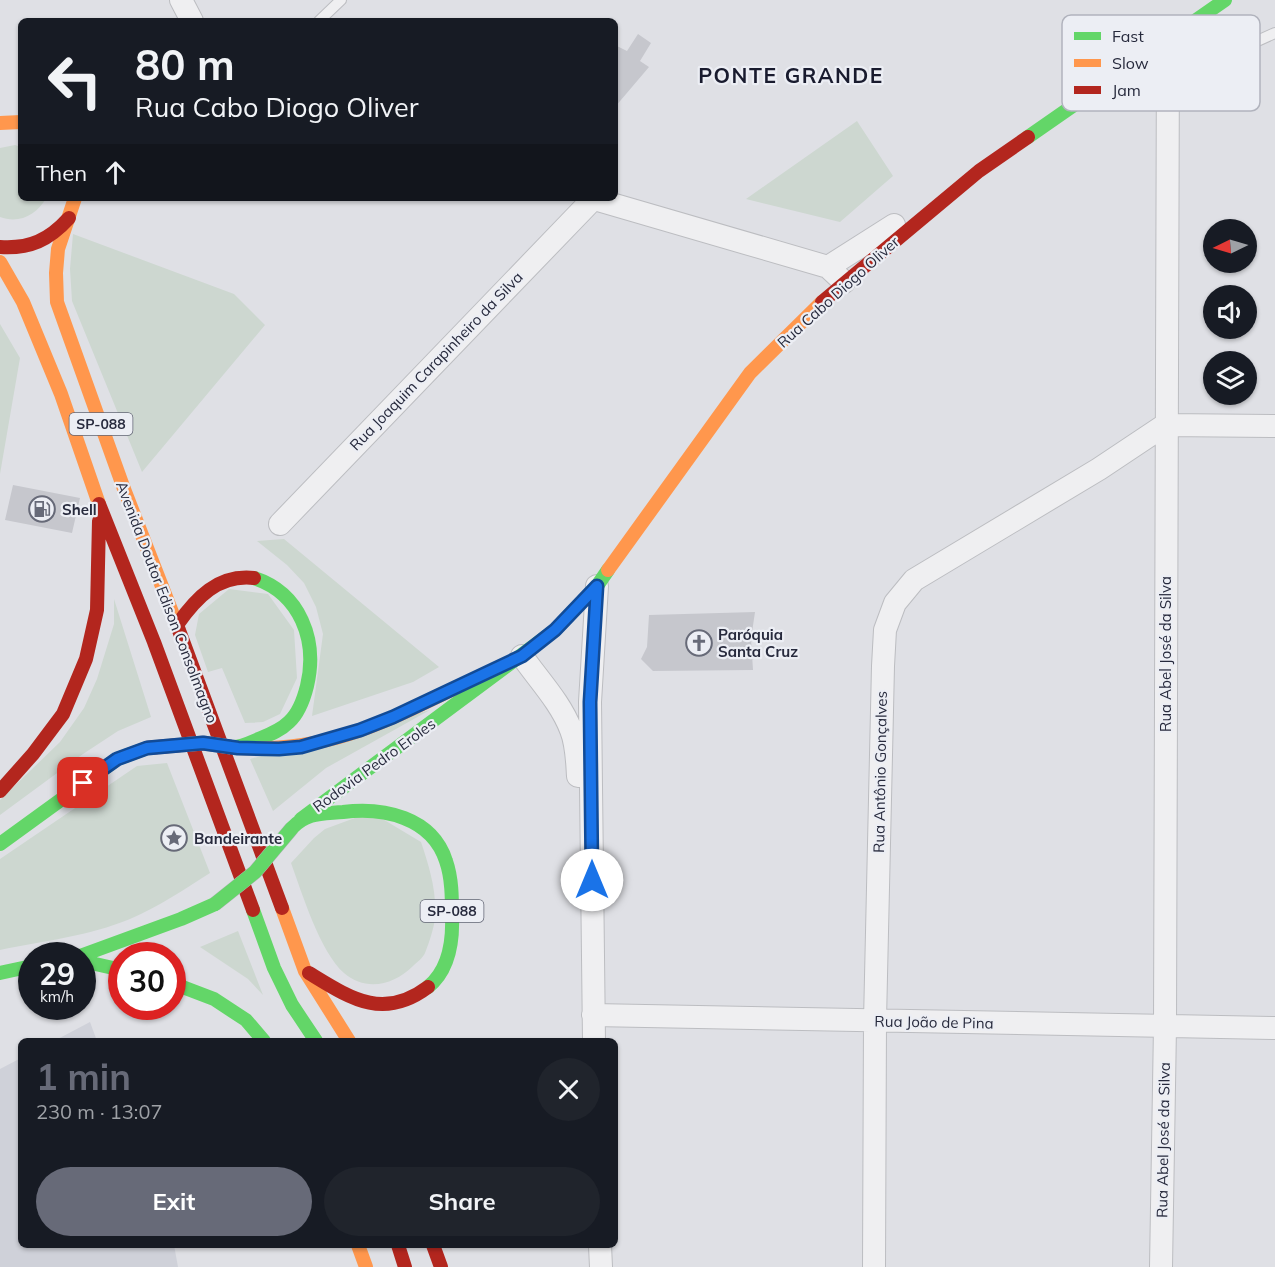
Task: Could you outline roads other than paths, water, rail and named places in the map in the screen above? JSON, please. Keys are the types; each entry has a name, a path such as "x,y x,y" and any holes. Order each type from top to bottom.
{"main road":[{"path":"1205,15 1225,0"},
{"path":"979,171 1067,111"},
{"name":"Avenida Doutor Edison Consolmagno","path":"74,201 58,249 57,302 124,489 305,970 347,1038"},
{"path":"0,247 20,249 39,244 56,234 69,219"},
{"name":"Avenida Doutor Edison Consolmagno","path":"0,262 23,302 61,394 99,504 153,642 274,968 292,1005 314,1038"},
{"name":"Rua Cabo Diogo Oliver","path":"522,656 555,630 597,586 750,373 810,313 836,275"},
{"name":"SP-088","path":"0,791 33,754 63,714 86,659 97,609 99,504"},
{"path":"177,625 194,601 212,586 243,576 261,578 278,587 293,603 306,626 310,652 308,687 299,708 288,723 235,748"},
{"name":"Rodovia Pedro Eroles","path":"0,844 117,759 147,748 203,743 235,748 301,747 360,730 393,717 522,656"},
{"name":"Rodovia Pedro Eroles","path":"96,950 182,919 215,903 255,872 297,823 522,656"},
{"name":"SP-088","path":"297,823 362,809 391,811 430,832 445,856 452,916 450,950 439,977 423,991 394,1003 369,1004 346,994 305,970"},
{"path":"186,988 214,999 246,1020 261,1038"},
{"path":"359,1248 366,1267"},
{"path":"399,1248 405,1267"},
{"path":"434,1248 441,1267"}],"street":[{"path":"181,0 190,18"},
{"name":"Rua Abel José da Silva","path":"1161,1267 1165,1026 1166,111"},
{"path":"602,201 836,275 979,171"},
{"name":"Rua Joaquim Carapinheiro da Silva","path":"280,524 589,201"},
{"path":"1165,425 1275,426"},
{"name":"Rua Antônio Gonçalves","path":"874,1267 875,1021 882,666 885,630 895,603 915,580 1099,469 1165,425"},
{"path":"594,1038 590,702 597,586"},
{"path":"522,656 571,730 576,751 592,880"},
{"name":"Rua João de Pina","path":"593,1015 1275,1028"},
{"path":"600,1248 601,1267"}],"lane":[{"path":"322,18 341,0"},
{"path":"1260,40 1275,33"}],"place":[{"name":"Shell","path":"42,509"},
{"name":"Paróquia Santa Cruz","path":"699,643"},
{"name":"Bandeirante","path":"174,838"}],"district":[{"name":"PONTE GRANDE","path":"791,75"}]}
